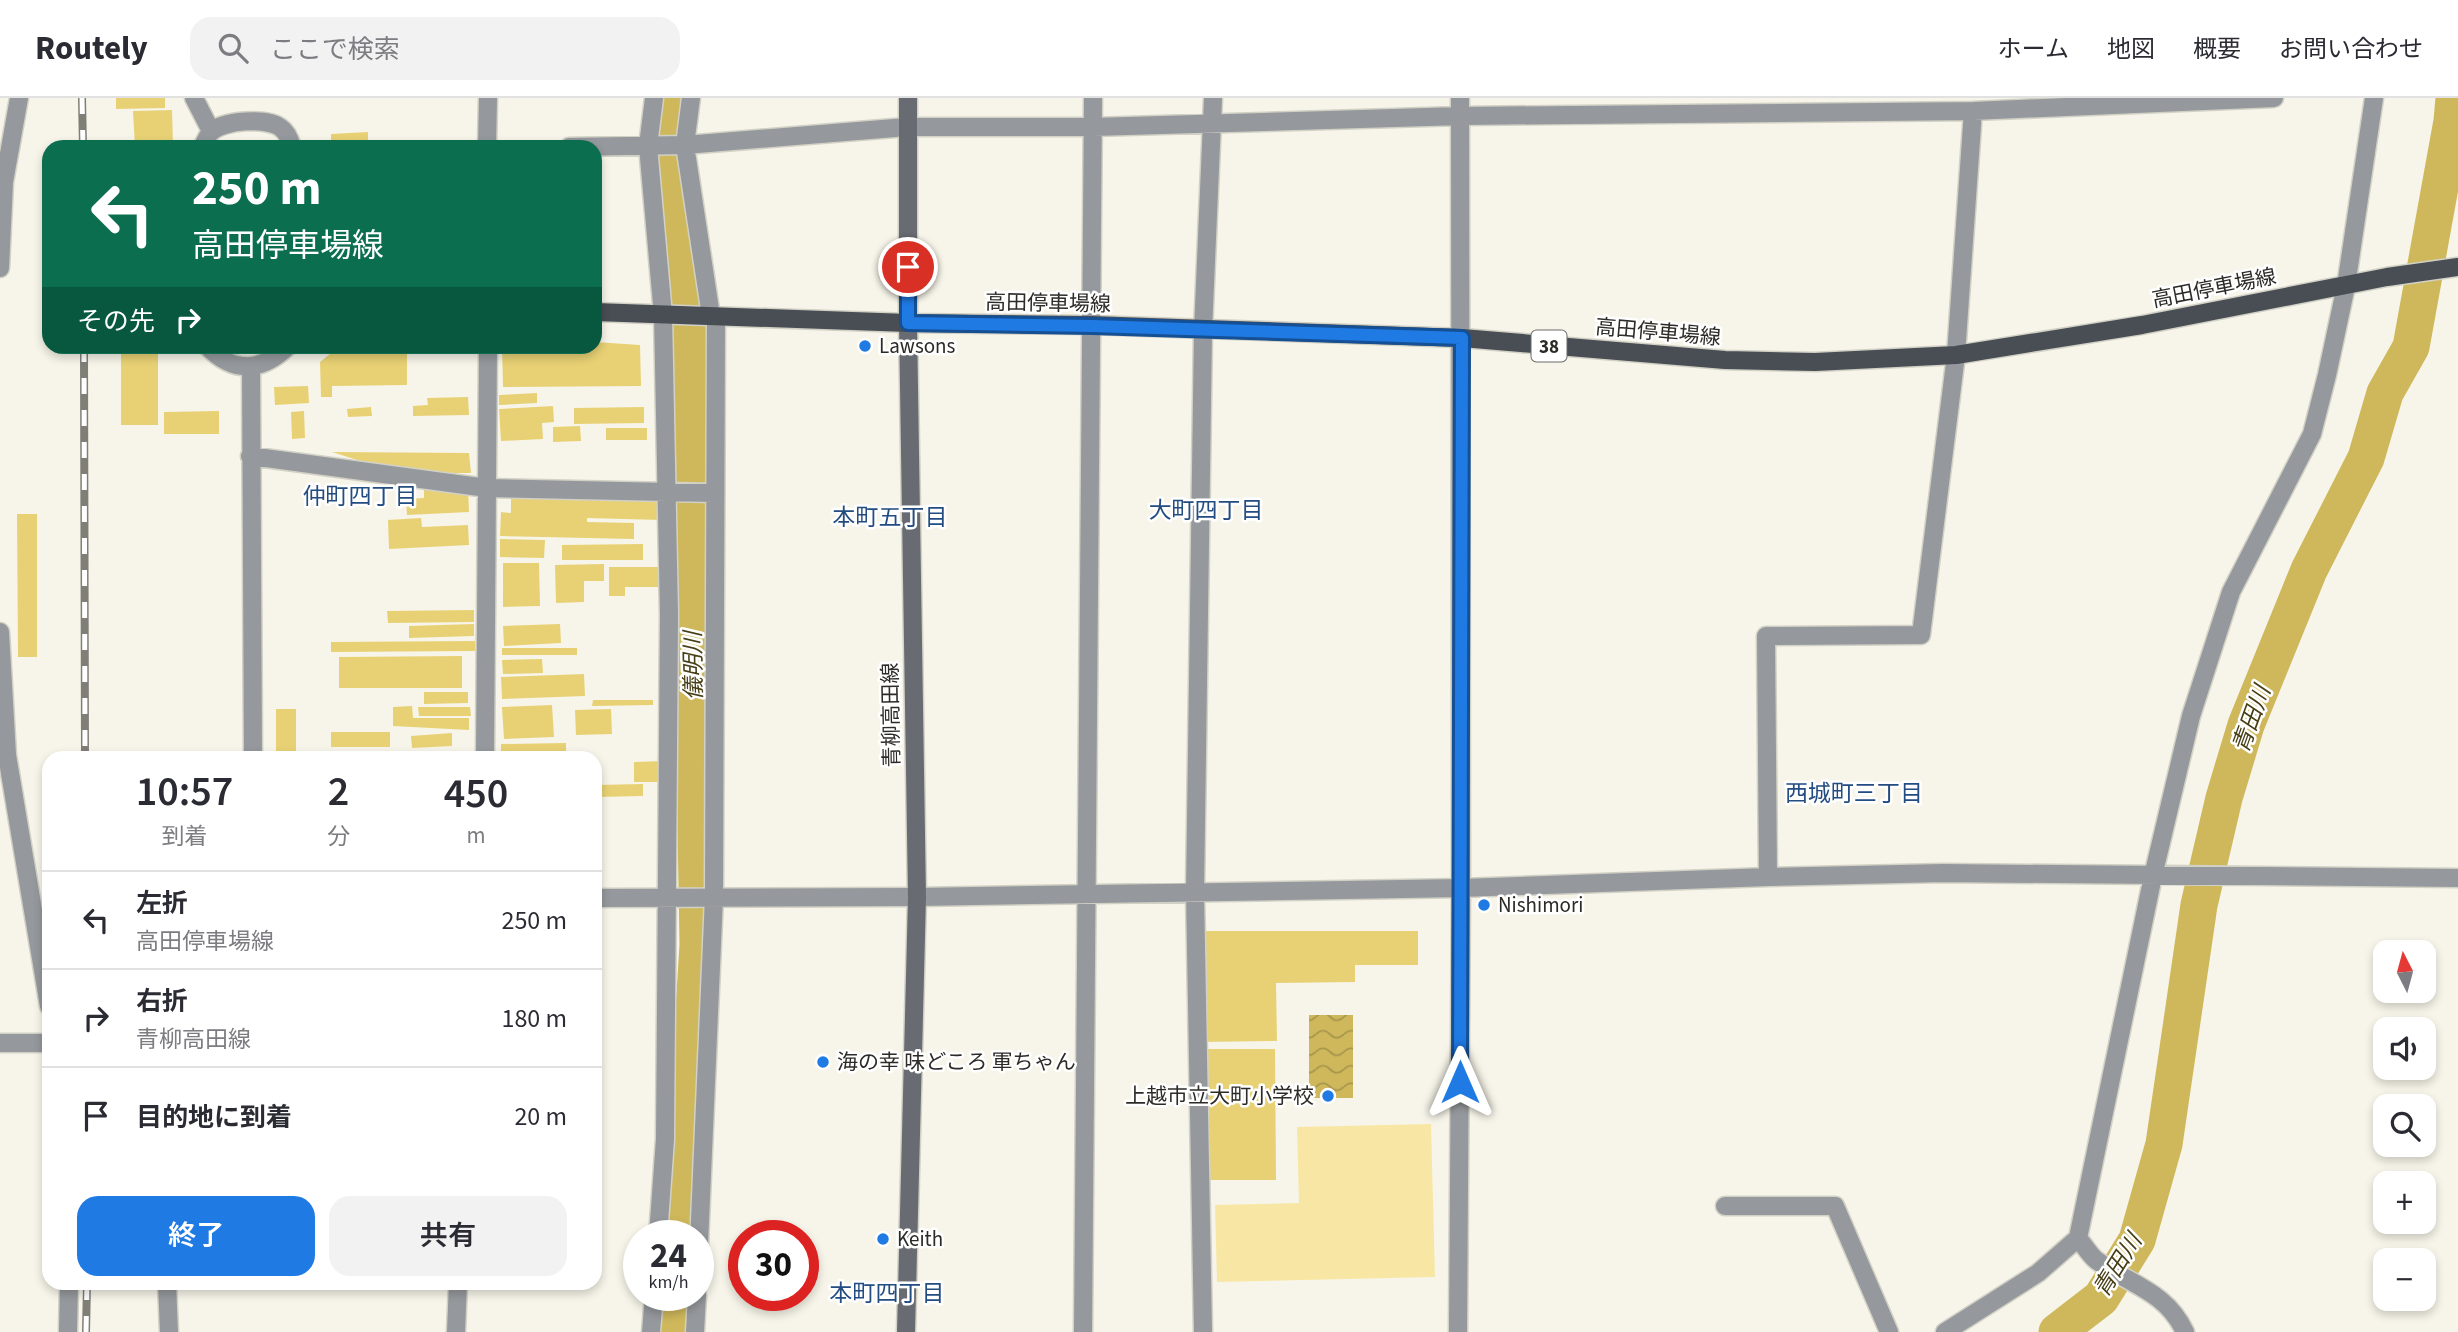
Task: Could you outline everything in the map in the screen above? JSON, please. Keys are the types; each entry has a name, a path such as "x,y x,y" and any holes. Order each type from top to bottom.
{"main road":[{"name":"青柳高田線","path":"906,1332 917,898 908,323 908,98"},
{"name":"高田停車場線","path":"602,312 1462,338 1725,360 1815,362 1956,355 2142,325 2387,277 2458,267"}],"street":[{"path":"0,268 4,182 19,98"},
{"path":"194,98 207,139 239,121 271,123 282,128 290,140"},
{"path":"487,140 488,98"},
{"path":"654,98 648,146 669,315 668,493 673,898 665,1139 659,1220"},
{"path":"691,98 685,145 710,316 709,494 714,897 700,1220"},
{"path":"1083,1332 1093,98"},
{"path":"1203,1332 1195,892 1203,331 1213,98"},
{"path":"602,147 685,145 907,127 1212,124 1460,107 1973,111 2274,98"},
{"path":"1945,1332 2038,1273 2078,1238 2161,877 2191,716 2231,592 2312,434 2346,286 2374,98"},
{"path":"1458,1332 1462,338 1460,107"},
{"path":"1768,877 1766,636 1921,635 1956,355 1973,111"},
{"path":"215,354 237,366 251,366 275,359 280,354"},
{"path":"485,751 488,354"},
{"path":"251,366 253,751"},
{"path":"250,456 487,488 709,494"},
{"path":"0,632 7,755 42,964"},
{"path":"602,898 917,898 1461,888 1942,873 2458,878"},
{"path":"0,1043 42,1043"},
{"path":"1725,1206 1835,1206 1889,1332"},
{"path":"2078,1238 2095,1259 2147,1289 2169,1306 2185,1332"},
{"path":"68,1332 69,1290"},
{"path":"167,1290 169,1332"},
{"path":"456,1332 457,1290"},
{"path":"651,1332 653,1311"},
{"path":"695,1332 696,1311"}],"shaded area":[{"path":"1431,1124 1435,1277 1217,1282 1215,1205 1299,1203 1297,1127"}],"water":[{"path":"1309,1015 1353,1015 1353,1098 1309,1098"}],"building":[{"path":"116,98 165,98 165,108 116,109"},
{"path":"172,110 173,140 135,140 133,111"},
{"path":"368,132 368,140 331,140 331,134"},
{"path":"602,342 640,345 641,386 503,387 502,354 602,354"},
{"path":"121,354 158,354 158,425 121,425"},
{"path":"330,354 407,354 407,385 332,386 332,397 321,397 320,362"},
{"path":"308,386 309,403 275,405 274,387"},
{"path":"537,393 537,403 499,405 499,395"},
{"path":"468,397 469,415 413,416 413,406 428,405 427,398"},
{"path":"553,406 554,422 542,423 543,439 501,441 499,409"},
{"path":"371,407 372,416 348,417 347,409"},
{"path":"644,407 644,423 574,424 574,408"},
{"path":"219,411 219,434 164,434 164,412"},
{"path":"304,411 305,438 292,439 291,412"},
{"path":"580,426 581,441 553,442 553,427"},
{"path":"606,428 647,428 647,440 606,440"},
{"path":"332,452 469,453 471,473 398,473"},
{"path":"468,489 469,512 407,515 406,499 424,498 424,490"},
{"path":"511,498 663,501 662,520 587,518 587,522 634,523 634,539 500,536 501,512 511,513"},
{"path":"17,514 37,514 37,657 18,657"},
{"path":"421,518 422,527 468,525 469,545 389,549 388,520"},
{"path":"500,539 545,540 544,558 500,557"},
{"path":"643,544 643,560 562,560 562,545"},
{"path":"503,563 539,563 540,606 503,607"},
{"path":"604,564 604,581 584,581 584,602 556,603 555,565"},
{"path":"609,567 663,567 662,587 625,587 625,596 609,596"},
{"path":"474,610 474,622 388,623 387,611"},
{"path":"474,624 474,636 409,638 409,626"},
{"path":"560,624 561,643 504,646 503,626"},
{"path":"475,641 475,651 331,652 331,642"},
{"path":"502,648 577,648 577,655 502,655"},
{"path":"462,656 462,688 339,688 339,657"},
{"path":"542,659 543,673 503,674 502,660"},
{"path":"584,674 585,696 502,699 501,677"},
{"path":"424,692 468,692 468,703 424,704"},
{"path":"593,700 653,700 653,705 592,706"},
{"path":"552,705 554,737 504,739 502,707"},
{"path":"412,706 413,718 469,718 469,730 393,726 393,707"},
{"path":"418,707 470,707 471,716 419,716"},
{"path":"276,709 296,709 296,751 276,751"},
{"path":"611,709 612,734 576,735 575,710"},
{"path":"331,732 390,732 390,747 331,747"},
{"path":"452,733 452,746 412,748 411,736"},
{"path":"566,743 566,751 501,751 501,744"},
{"path":"665,761 665,782 634,782 634,762"},
{"path":"643,784 643,796 602,797 602,785"},
{"path":"1200,931 1418,931 1418,965 1355,965 1355,982 1276,983 1277,1041 1200,1042"},
{"path":"1200,1049 1275,1049 1276,1180 1201,1180"}],"waterway":[{"name":"儀明川","path":"666,98 663,124 687,303 698,945 681,1220"},
{"name":"青田川","path":"2057,1332 2101,1298 2137,1240 2164,1144 2199,905 2224,798 2246,725 2309,570 2366,458 2385,393 2411,347 2454,98"},
{"name":"儀明川","path":"674,1332 675,1311"}],"railway":[{"path":"82,98 83,140"},
{"path":"84,354 85,751"},
{"path":"86,1332 87,1290"}],"place":[{"name":"Lawsons","path":"865,346"},
{"name":"Nishimori","path":"1484,905"},
{"name":"海の幸 味どころ 軍ちゃん","path":"823,1062"},
{"name":"上越市立大町小学校","path":"1328,1096"},
{"name":"Keith","path":"883,1239"}],"district":[{"name":"仲町四丁目","path":"360,496"},
{"name":"大町四丁目","path":"1206,510"},
{"name":"本町五丁目","path":"890,517"},
{"name":"西城町三丁目","path":"1854,793"},
{"name":"本町四丁目","path":"887,1293"}],"route":[{"path":"908,267 908,323 1462,338 1460,1082"}]}
